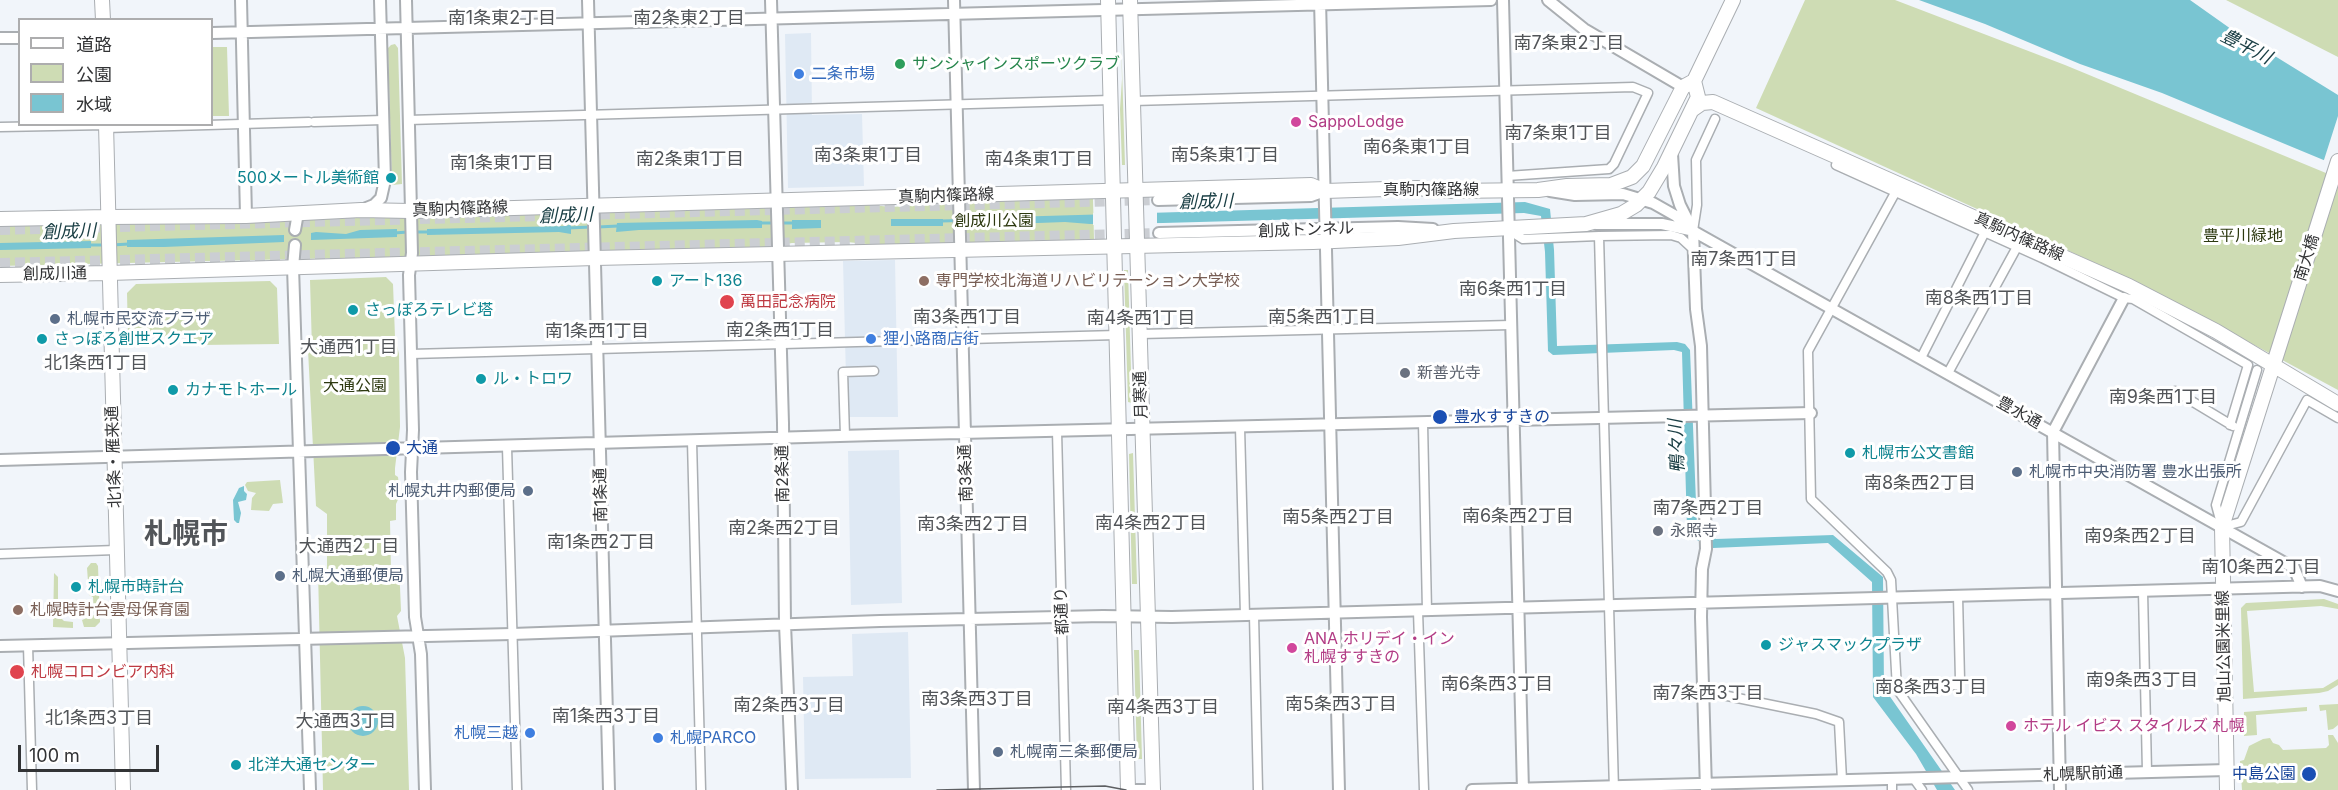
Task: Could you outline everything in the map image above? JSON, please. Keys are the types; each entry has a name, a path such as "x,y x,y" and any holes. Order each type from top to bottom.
{"main road":[{"path":"102,0 103,18"},
{"name":"真駒内篠路線","path":"108,217 246,216 361,210 410,211 1311,185 1325,191 1417,188 1448,191 1538,190 1567,186 1611,185 1632,177 1648,158 1733,0"},
{"name":"月寒通","path":"1131,4 1153,790"},
{"name":"月寒通","path":"1109,5 1128,790"},
{"path":"109,273 595,258 1114,247 1326,229 1398,238 1508,222 1522,226 1586,224 1621,214 1643,199 1658,178 1698,97 1688,84"},
{"name":"真駒内篠路線","path":"1691,112 1702,103 1713,102 2129,286 2275,361 2338,404"},
{"name":"北1条・雁来通","path":"106,126 123,790"},
{"name":"南大橋","path":"2275,361 2338,161"},
{"path":"0,219 108,217"},
{"name":"創成川通","path":"0,275 109,273"},
{"name":"旭山公園米里線","path":"2227,790 2223,527 2275,361"}],"street":[{"path":"241,0 246,216"},
{"path":"361,210 374,205 381,198 384,189 380,0"},
{"path":"406,0 415,617 418,636 425,790"},
{"path":"588,0 593,205"},
{"path":"771,0 776,200"},
{"path":"954,0 959,195"},
{"path":"213,33 954,14 1131,4 1491,0"},
{"path":"1503,0 1523,789"},
{"path":"1548,0 1584,29 1688,84"},
{"path":"1320,2 1339,790"},
{"path":"0,38 18,38"},
{"path":"1133,100 1633,87 1648,93 1614,164 1609,169 1507,189"},
{"path":"408,120 1111,100"},
{"path":"1706,787 1701,603 1706,533 1694,416 1694,231 1697,205 1696,160 1715,119"},
{"path":"213,125 383,120"},
{"path":"0,127 106,126"},
{"path":"1672,150 1674,186 1680,205 1694,231"},
{"path":"1836,165 2124,298 2133,298 2248,365 2216,505 2223,527 2241,522 2307,400 2338,418"},
{"path":"1538,190 1575,195 1623,194 1643,199 1676,216 1694,231"},
{"name":"創成トンネル","path":"1158,201 1311,196 1325,191"},
{"path":"1895,193 1808,351 1811,499 1887,572 1891,580 1889,598 1897,689 1968,790"},
{"name":"南3条通","path":"959,195 974,790"},
{"name":"南2条通","path":"776,200 783,438 785,624 792,790"},
{"name":"南1条通","path":"593,205 609,790"},
{"path":"298,213 293,267 310,790"},
{"path":"1508,222 1522,239 1671,235 1680,238 1694,250"},
{"path":"1586,224 1662,224 1694,231"},
{"name":"創成トンネル","path":"1159,233 1326,229"},
{"name":"豊水通","path":"1694,231 2294,568 2302,586"},
{"path":"1921,358 1984,232"},
{"path":"1599,236 1611,605 1614,788"},
{"path":"1948,373 2017,247"},
{"path":"2060,790 2053,432 2124,298"},
{"path":"1140,334 1511,325"},
{"path":"411,354 1117,335"},
{"path":"2234,427 2257,370"},
{"path":"845,436 843,372 874,371"},
{"path":"2175,391 2234,427"},
{"path":"0,460 600,445 845,436 1811,413"},
{"path":"1423,423 1424,790"},
{"path":"1240,428 1258,790"},
{"name":"都通り","path":"1057,431 1066,790"},
{"path":"692,441 701,790"},
{"path":"507,447 517,790"},
{"path":"0,554 116,550"},
{"path":"0,646 512,634 696,626 1062,616 1147,617 1423,611 2302,586 2325,587 2338,591"},
{"path":"2143,591 2147,772"},
{"path":"1897,689 1957,685 1960,680 1958,596"},
{"path":"28,645 32,790"},
{"path":"1703,691 1816,714 1839,722 1842,780"},
{"name":"札幌駅前通","path":"1472,790 1801,786 1842,780 1892,785 1914,778 2227,770"},
{"path":"1914,778 1922,790"},
{"path":"1135,790 1153,790"}],"shaded area":[{"name":"二条市場","path":"811,33 812,115 862,114 864,186 788,188 785,34"},
{"path":"895,260 898,417 847,417 843,261"},
{"path":"899,450 902,603 851,605 848,451"},
{"path":"908,632 911,778 805,779 803,677 853,676 852,634"}],"green space":[{"name":"豊平川緑地","path":"1805,0 1895,0 2065,65 2338,178 2338,390 2139,283 1756,108"},
{"path":"2226,0 2338,0 2338,57"},
{"path":"1121,35 1125,165 1122,165 1120,109"},
{"path":"395,44 398,48 402,184 392,185 388,48"},
{"path":"213,47 227,47 229,116 213,116"},
{"name":"創成川公園","path":"1093,199 1094,239 876,245 847,242 792,243 765,248 0,266 0,224 287,220 860,204 892,207 981,201"},
{"path":"1124,270 1128,270 1132,403 1128,402"},
{"name":"大通公園","path":"386,277 393,284 395,337 399,354 400,427 395,475 398,477 400,495 396,504 396,520 390,521 391,572 399,580 400,587 401,611 397,616 405,658 409,790 323,790 318,570 327,570 327,514 316,506 308,350 312,349 310,280"},
{"path":"270,281 277,288 279,344 201,345 191,336 128,337 127,293 136,284"},
{"path":"1133,453 1137,584 1132,584 1129,454"},
{"path":"280,480 283,503 273,504 269,511 251,510 252,498 256,493 248,491 245,485 247,482"},
{"path":"91,563 96,563 98,566 100,622 95,627 84,627 82,620 94,615 93,597 89,595 87,568"},
{"path":"54,573 58,577 58,615 64,621 73,622 73,628 53,627"},
{"path":"2324,599 2338,604 2338,609 2321,606 2247,611 2254,692 2323,688 2338,679 2338,685 2319,693 2243,699 2241,608 2246,603"},
{"path":"1134,650 1139,650 1142,759 1137,759"},
{"path":"2338,704 2338,725 2328,730 2326,710 2320,711 2319,705"},
{"path":"2307,707 2307,711 2256,715 2257,735 2244,736 2244,712"},
{"name":"中島公園","path":"2328,735 2333,735 2338,743 2338,790 2242,790 2240,761 2244,760 2249,746 2270,738 2283,750 2326,748 2329,745"}],"water":[{"name":"豊平川","path":"1919,0 2190,0 2231,29 2338,95 2338,166 2162,93 2080,64 1985,24"},
{"path":"1525,202 1550,209 1554,250 1557,346 1677,342 1685,344 1690,350 1697,528 1716,539 1833,535 1883,577 1884,688 1955,790 1937,790 1916,754 1873,697 1872,582 1828,543 1713,548 1697,540 1687,529 1682,352 1674,350 1553,355 1548,351 1545,252 1541,216 1524,213 1163,223 1065,222 984,225 976,225 975,218"},
{"path":"891,219 943,219 943,226 891,226"},
{"path":"792,220 821,220 821,228 792,229"},
{"path":"762,221 762,228 616,232 617,223"},
{"path":"571,224 571,234 559,232 427,235 427,229 566,226"},
{"path":"397,229 397,237 311,240 311,233 316,232 346,234 360,230"},
{"path":"284,235 284,242 127,247 127,240"},
{"path":"91,241 91,248 0,250 0,243"},
{"path":"244,486 247,494 246,500 238,502 241,513 239,523 237,523 234,520 233,500 239,488"},
{"path":"363,706 374,710 378,721 374,732 363,736 352,732 348,721 352,710"}],"pier":[{"path":"2338,116 2338,169 2323,163"},
{"path":"1157,210 1157,224 1093,225 1093,213"}],"waterway":[{"name":"創成川","path":"941,221 979,220"},
{"name":"創成川","path":"760,223 774,223"},
{"name":"創成川","path":"781,223 795,223"},
{"name":"創成川","path":"598,227 618,226"},
{"name":"創成川","path":"568,228 591,227"},
{"name":"創成川","path":"394,233 408,232"},
{"name":"創成川","path":"415,232 429,232"},
{"name":"創成川","path":"112,245 129,244"},
{"name":"創成川","path":"88,245 105,245"}],"tunnel":[{"path":"0,230 1158,200"},
{"path":"0,263 1159,233"}],"tram line":[{"path":"937,790 1105,786 1126,790"}],"place":[{"name":"サンシャインスポーツクラブ","path":"900,64"},
{"name":"二条市場","path":"799,74"},
{"name":"SappoLodge","path":"1296,122"},
{"name":"500メートル美術館","path":"391,178"},
{"name":"アート136","path":"657,281"},
{"name":"専門学校北海道リハビリテーション大学校","path":"924,281"},
{"name":"萬田記念病院","path":"727,302"},
{"name":"さっぽろテレビ塔","path":"353,310"},
{"name":"札幌市民交流プラザ","path":"55,319"},
{"name":"さっぽろ創世スクエア","path":"42,339"},
{"name":"狸小路商店街","path":"871,339"},
{"name":"新善光寺","path":"1405,373"},
{"name":"ル・トロワ","path":"481,379"},
{"name":"カナモトホール","path":"173,390"},
{"name":"豊水すすきの","path":"1440,417"},
{"name":"大通","path":"393,448"},
{"name":"札幌市公文書館","path":"1850,453"},
{"name":"札幌市中央消防署 豊水出張所","path":"2017,472"},
{"name":"札幌丸井内郵便局","path":"528,491"},
{"name":"永照寺","path":"1658,531"},
{"name":"札幌大通郵便局","path":"280,576"},
{"name":"札幌市時計台","path":"76,587"},
{"name":"札幌時計台雲母保育園","path":"18,610"},
{"name":"ジャスマックプラザ","path":"1766,645"},
{"name":"ANA ホリデイ・イン 札幌すすきの","path":"1292,648"},
{"name":"札幌コロンビア内科","path":"17,672"},
{"name":"ホテル イビス スタイルズ 札幌","path":"2011,726"},
{"name":"札幌三越","path":"530,733"},
{"name":"札幌PARCO","path":"658,738"},
{"name":"札幌南三条郵便局","path":"998,752"},
{"name":"北洋大通センター","path":"236,765"},
{"name":"中島公園","path":"2309,774"}],"district":[{"name":"南1条東2丁目","path":"502,19"},
{"name":"南2条東2丁目","path":"689,19"},
{"name":"南7条東2丁目","path":"1569,44"},
{"name":"南7条東1丁目","path":"1558,134"},
{"name":"南6条東1丁目","path":"1417,148"},
{"name":"南3条東1丁目","path":"868,156"},
{"name":"南5条東1丁目","path":"1225,156"},
{"name":"南2条東1丁目","path":"690,160"},
{"name":"南4条東1丁目","path":"1039,160"},
{"name":"南1条東1丁目","path":"502,164"},
{"name":"南7条西1丁目","path":"1744,260"},
{"name":"南6条西1丁目","path":"1513,290"},
{"name":"南8条西1丁目","path":"1979,299"},
{"name":"南3条西1丁目","path":"967,318"},
{"name":"南5条西1丁目","path":"1322,318"},
{"name":"南4条西1丁目","path":"1141,319"},
{"name":"南2条西1丁目","path":"780,331"},
{"name":"南1条西1丁目","path":"597,332"},
{"name":"大通西1丁目","path":"349,348"},
{"name":"北1条西1丁目","path":"96,364"},
{"name":"南9条西1丁目","path":"2163,398"},
{"name":"南8条西2丁目","path":"1920,484"},
{"name":"南7条西2丁目","path":"1708,509"},
{"name":"南6条西2丁目","path":"1518,517"},
{"name":"南5条西2丁目","path":"1338,518"},
{"name":"南4条西2丁目","path":"1151,524"},
{"name":"南3条西2丁目","path":"973,525"},
{"name":"南2条西2丁目","path":"784,529"},
{"name":"札幌市","path":"186,535"},
{"name":"南9条西2丁目","path":"2140,537"},
{"name":"南1条西2丁目","path":"601,543"},
{"name":"大通西2丁目","path":"349,547"},
{"name":"南10条西2丁目","path":"2261,568"},
{"name":"南9条西3丁目","path":"2142,681"},
{"name":"南6条西3丁目","path":"1497,685"},
{"name":"南8条西3丁目","path":"1931,688"},
{"name":"南7条西3丁目","path":"1708,694"},
{"name":"南3条西3丁目","path":"977,700"},
{"name":"南5条西3丁目","path":"1341,705"},
{"name":"南2条西3丁目","path":"789,706"},
{"name":"南4条西3丁目","path":"1163,708"},
{"name":"南1条西3丁目","path":"606,717"},
{"name":"北1条西3丁目","path":"99,719"},
{"name":"大通西3丁目","path":"346,722"}],"water label":[{"name":"鴨々川","path":"1677,446"}]}
